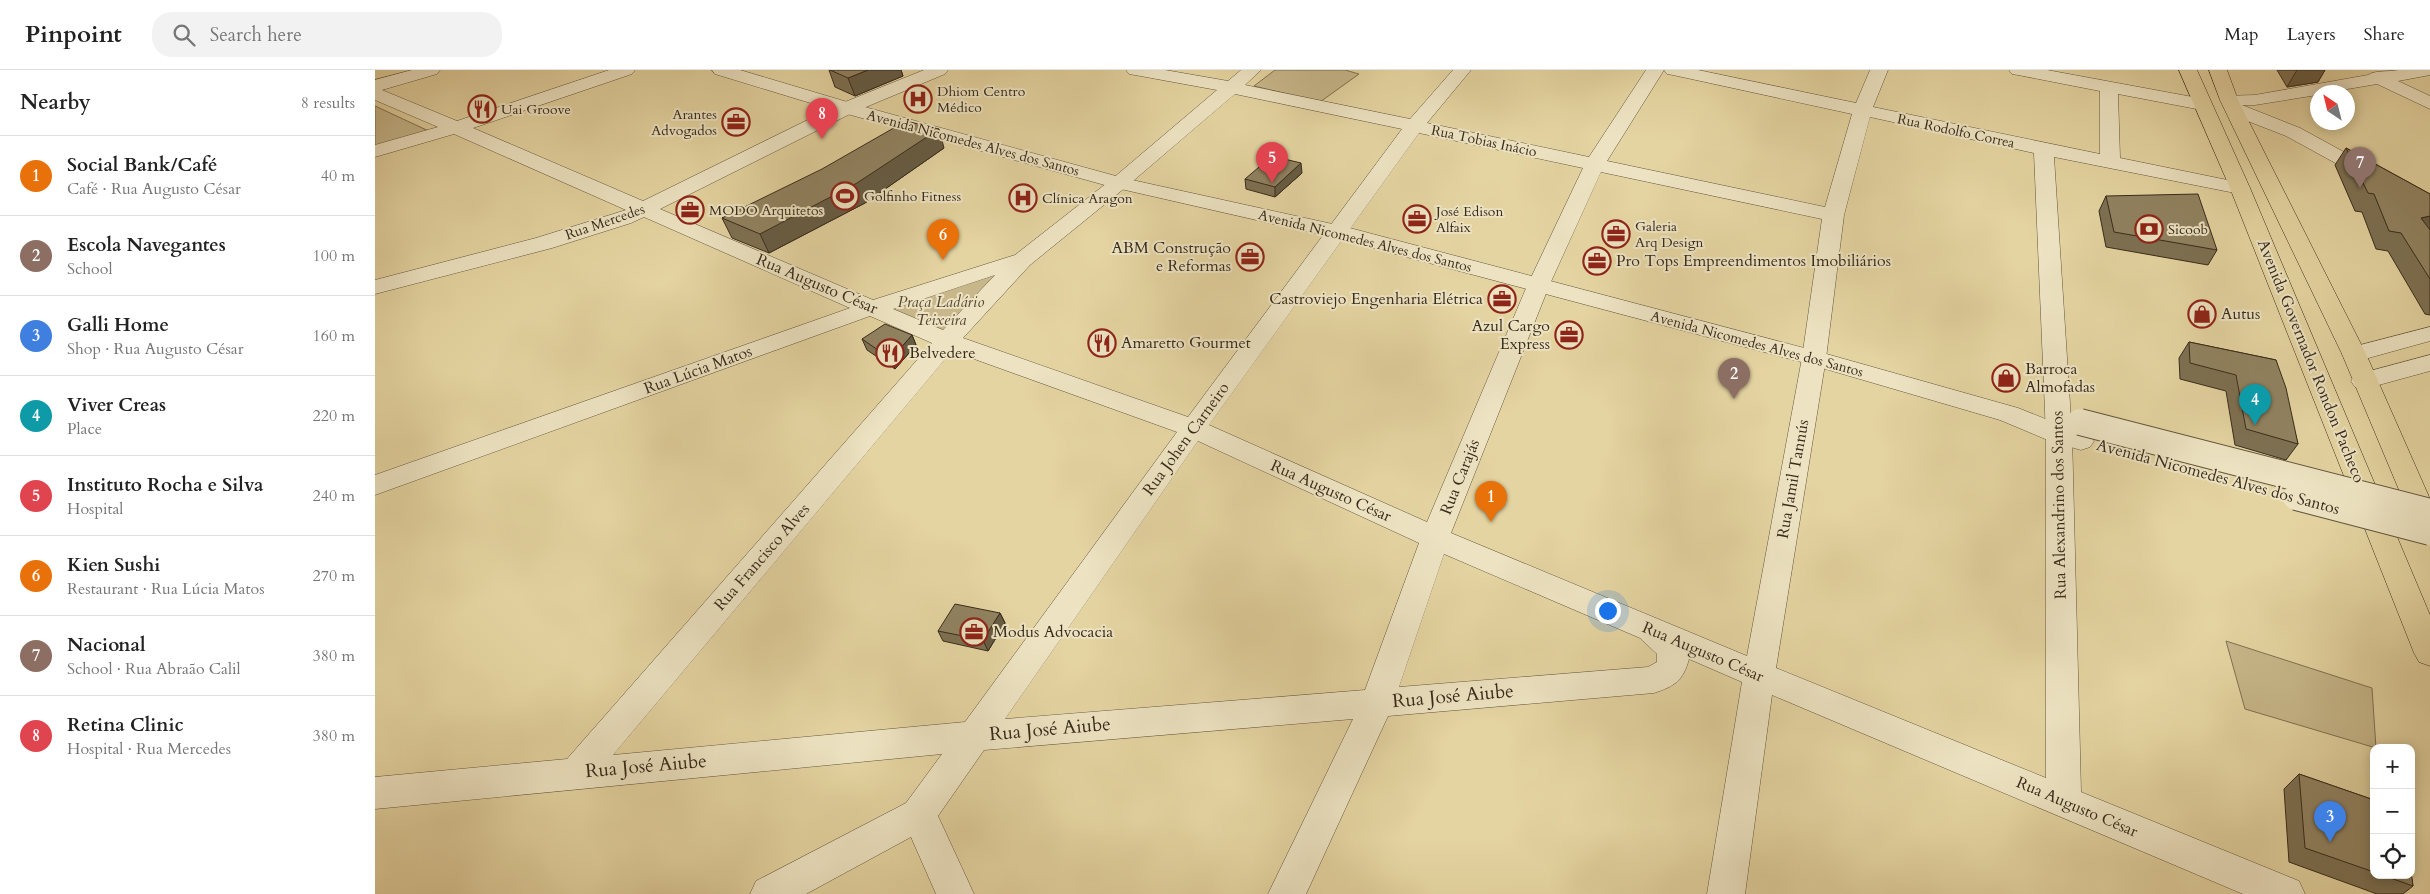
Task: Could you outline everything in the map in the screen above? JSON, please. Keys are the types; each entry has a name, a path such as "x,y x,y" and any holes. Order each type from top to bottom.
{"main road":[{"name":"Avenida Governador Rondon Pacheco","path":"2188,70 2240,188 2430,653"},
{"name":"Avenida Governador Rondon Pacheco","path":"2218,70 2231,105 2354,354 2430,531"},
{"path":"2403,470 2430,489"}],"street":[{"path":"375,151 456,128 626,70"},
{"name":"Avenida Nicomedes Alves dos Santos","path":"721,70 847,108 1119,183 1338,232 1814,358 2009,414 2430,512"},
{"name":"Rua Mercedes","path":"375,287 544,243 610,223 644,210 847,108 939,70"},
{"name":"Rua Tobias Inácio","path":"1135,70 1230,87 1833,215"},
{"path":"1021,260 1119,183 1252,70"},
{"name":"Rua Johen Carneiro","path":"919,814 1193,428 1414,126 1462,70"},
{"name":"Rua Carajás","path":"1287,894 1377,703 1435,538 1538,286 1595,164 1655,70"},
{"name":"Rua Rodolfo Correa","path":"1673,70 2044,149 2240,188"},
{"name":"Rua Jamil Tannús","path":"1726,894 1759,675 1814,358 1833,215 1862,111 1879,70"},
{"path":"2019,70 2202,104"},
{"path":"2362,70 2430,104"},
{"path":"2231,105 2382,80 2430,70"},
{"path":"375,86 430,71"},
{"path":"2109,87 2110,162"},
{"name":"Rua Augusto César","path":"375,93 947,341 1193,428 1435,538 2286,894"},
{"path":"2231,105 2293,132 2430,207"},
{"name":"Rua Alexandrino dos Santos","path":"2044,149 2069,429 2064,801"},
{"name":"Rua Lúcia Matos","path":"375,485 873,308 1021,260"},
{"name":"Rua Francisco Alves","path":"577,773 947,341 1021,260"},
{"path":"2354,354 2430,334"},
{"path":"2364,381 2430,363"},
{"name":"Avenida Nicomedes Alves dos Santos","path":"2069,429 2430,531"},
{"name":"Rua José Aiube","path":"375,793 974,736 1654,680 1670,670 1674,657 1669,646 1649,628"},
{"path":"769,894 919,814 955,894"}],"green space":[{"path":"1275,70 1345,70 1359,74 1320,102 1254,86"},
{"path":"375,106 433,133 375,148"},
{"name":"Praça Ladário Teixeira","path":"1012,267 947,338 876,308"},
{"path":"2226,641 2372,688 2376,744 2370,744 2370,746 2245,709"}],"building":[{"path":"830,70 868,70 848,78"},
{"path":"906,121 939,129 857,183 760,234 722,218 822,169"},
{"path":"2346,148 2430,194 2430,216 2421,218 2430,230 2430,279 2401,233 2389,231 2374,194 2368,193"},
{"path":"1272,156 1301,163 1275,187 1245,179"},
{"path":"2198,194 2217,250 2114,232 2106,196"},
{"path":"885,324 912,335 891,359 862,339"},
{"path":"2189,342 2276,360 2286,388 2298,444 2246,429 2236,375 2190,363"},
{"path":"955,604 1000,613 983,640 938,631"},
{"path":"2299,774 2370,799 2370,871 2305,848"},
{"path":"2393,879 2412,879 2413,886"}],"place":[{"name":"Dhiom Centro Médico","path":"918,99"},
{"name":"Uai Groove","path":"482,109"},
{"name":"Arantes Advogados","path":"736,122"},
{"name":"Retina Clinic","path":"822,139"},
{"name":"Instituto Rocha e Silva","path":"1272,183"},
{"name":"Nacional","path":"2360,188"},
{"name":"Golfinho Fitness","path":"845,196"},
{"name":"Clínica Aragon","path":"1023,198"},
{"name":"MODO Arquitetos","path":"690,210"},
{"name":"José Edison Alfaix","path":"1417,219"},
{"name":"Sicoob","path":"2149,229"},
{"name":"Galeria Arq Design","path":"1616,234"},
{"name":"ABM Construção e Reformas","path":"1250,257"},
{"name":"Kien Sushi","path":"943,260"},
{"name":"Pro Tops Empreendimentos Imobiliários","path":"1597,261"},
{"name":"Castroviejo Engenharia Elétrica","path":"1502,299"},
{"name":"Autus","path":"2202,314"},
{"name":"Azul Cargo Express","path":"1569,335"},
{"name":"Amaretto Gourmet","path":"1102,343"},
{"name":"Belvedere","path":"890,353"},
{"name":"Barroca Almofadas","path":"2006,378"},
{"name":"Escola Navegantes","path":"1734,399"},
{"name":"Viver Creas","path":"2255,425"},
{"name":"Social Bank/Café","path":"1491,522"},
{"name":"Modus Advocacia","path":"974,632"},
{"name":"Galli Home","path":"2330,842"}]}
